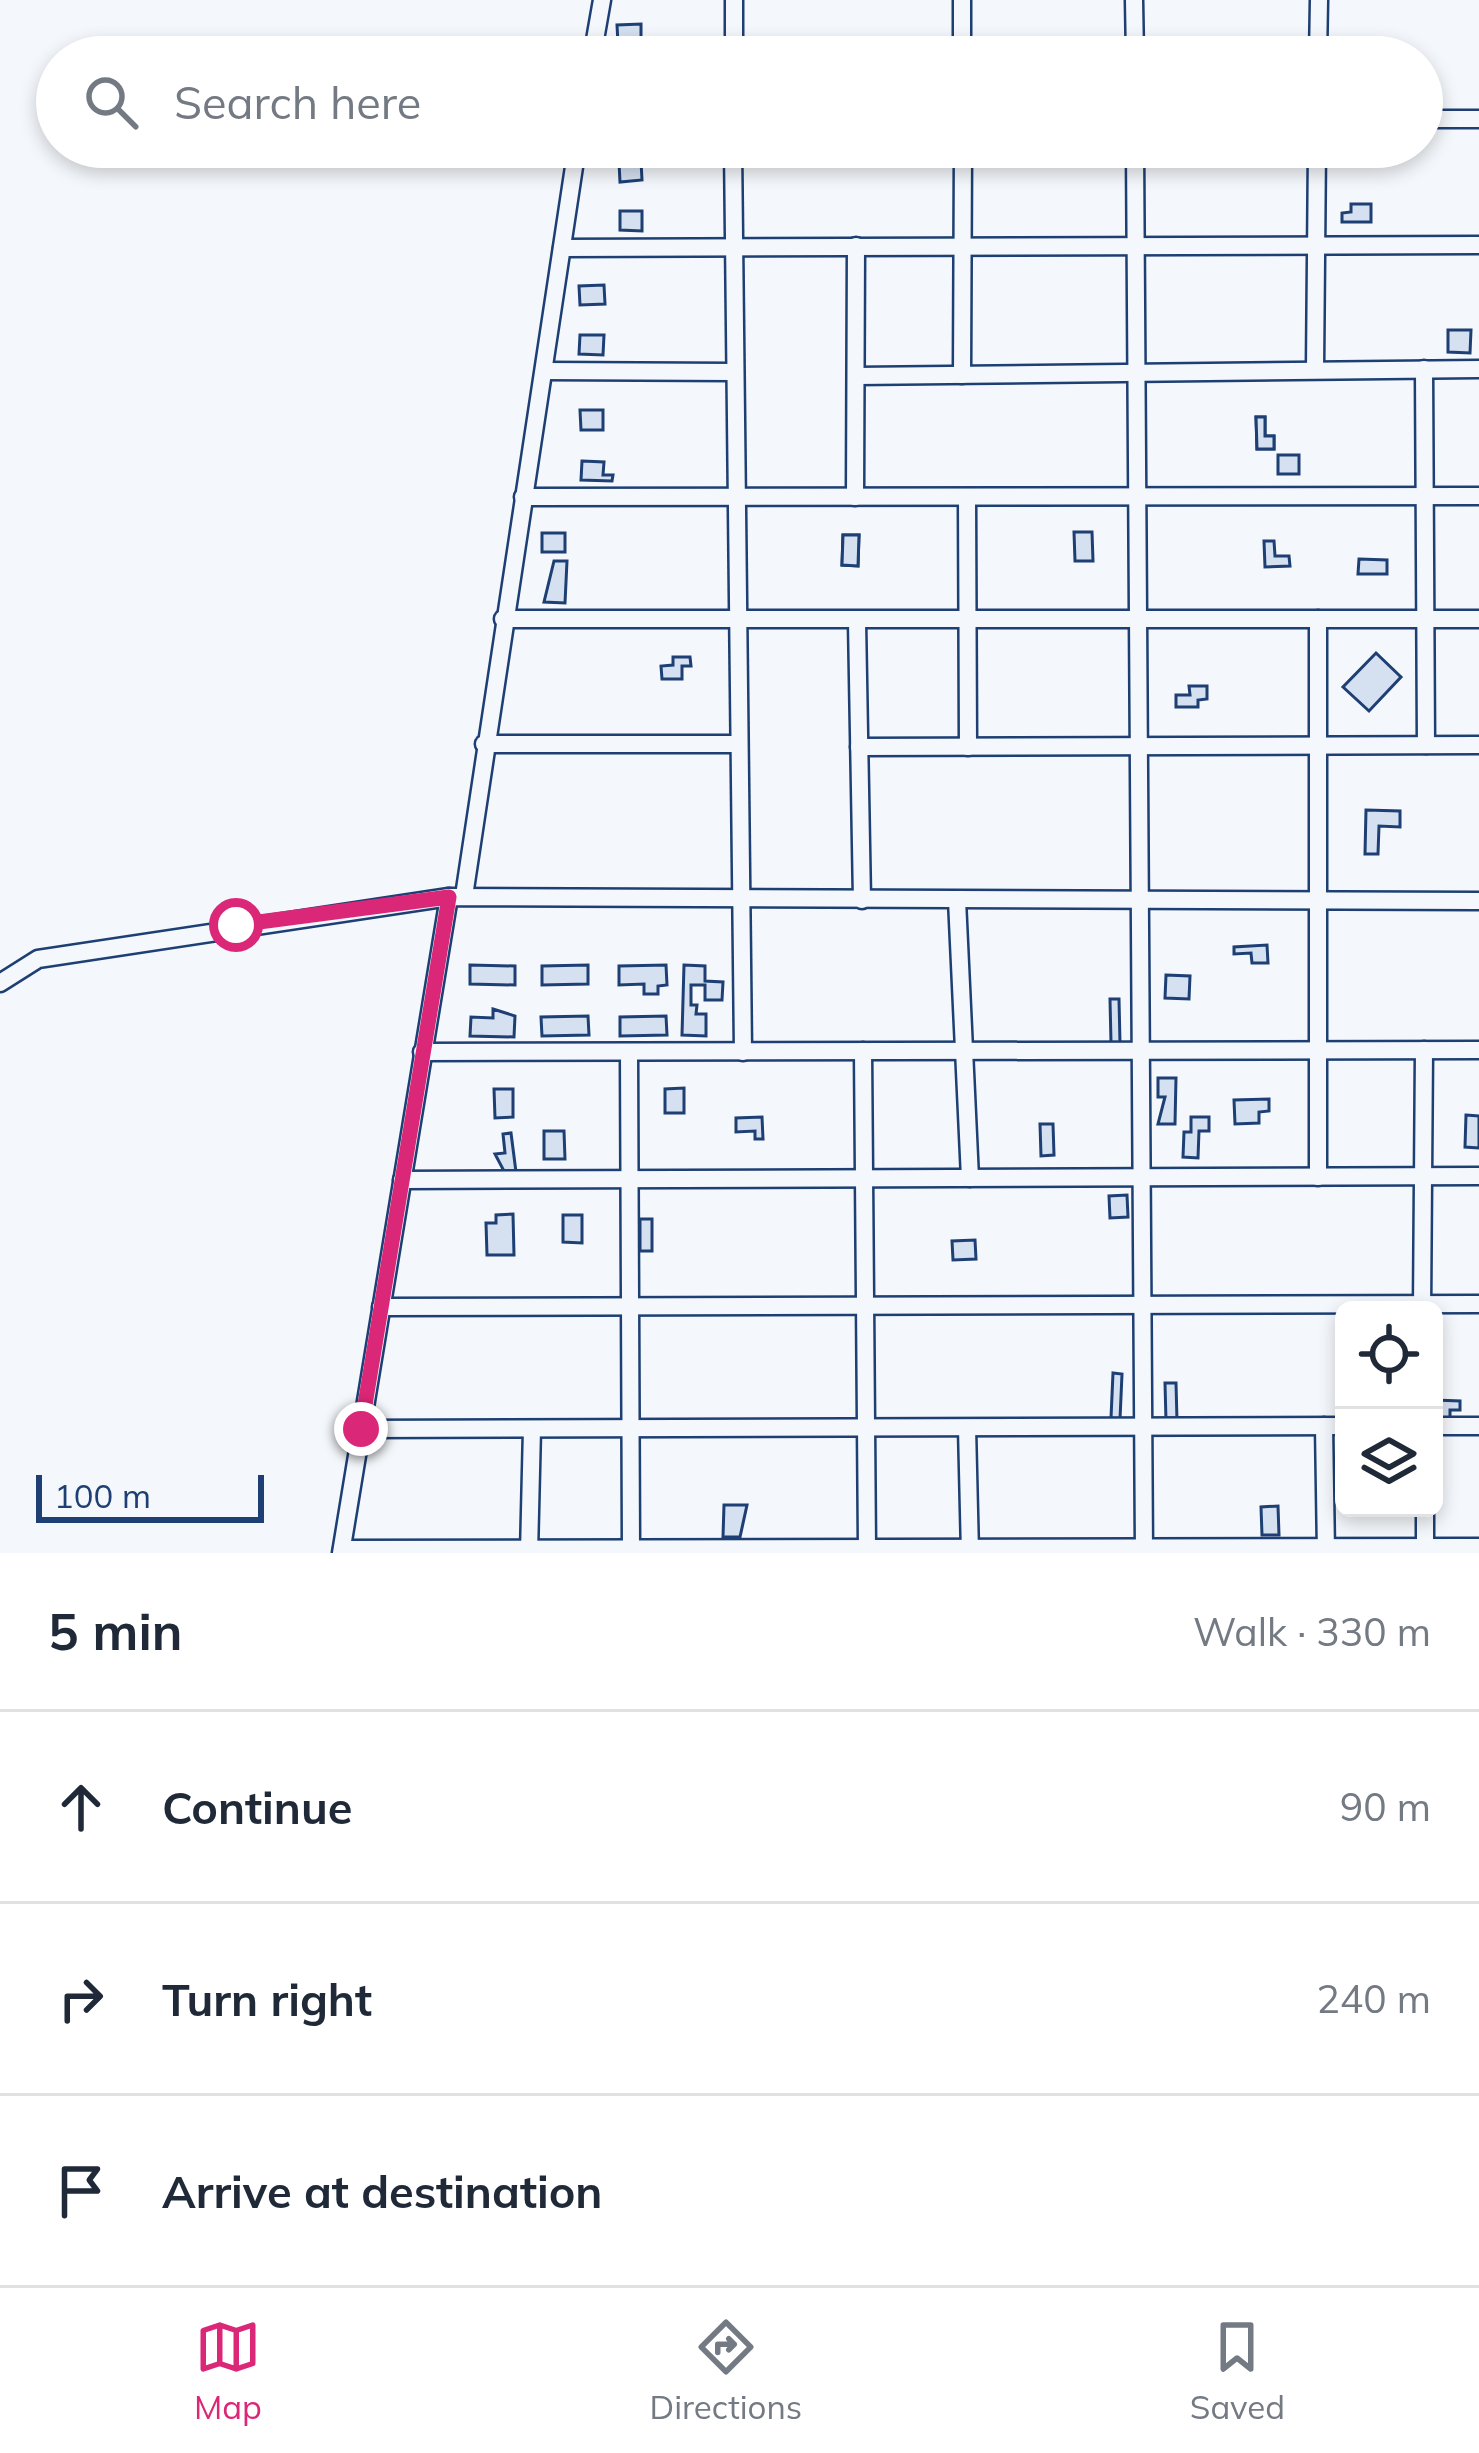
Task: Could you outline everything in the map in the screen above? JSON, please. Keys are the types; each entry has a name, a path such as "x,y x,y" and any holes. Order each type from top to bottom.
{"street":[{"path":"596,36 602,0"},
{"path":"734,0 734,36"},
{"path":"962,0 962,36"},
{"path":"1135,0 1135,36"},
{"path":"1318,36 1319,0"},
{"path":"1443,119 1479,119"},
{"path":"574,168 484,744 422,1052 342,1551 1479,1547"},
{"path":"734,168 735,744 743,1052"},
{"path":"962,375 963,168"},
{"path":"1135,168 1144,1551"},
{"path":"1315,369 1318,168"},
{"path":"562,248 1479,244"},
{"path":"855,497 856,246"},
{"path":"1424,369 1426,746"},
{"path":"856,376 1479,369"},
{"path":"544,371 733,372"},
{"path":"523,497 1479,496"},
{"path":"968,497 968,747"},
{"path":"503,619 735,623 1479,619"},
{"path":"1318,619 1318,1177"},
{"path":"856,622 862,900"},
{"path":"484,744 735,744"},
{"path":"859,747 1479,745"},
{"path":"0,983 38,959 456,896 740,902 1479,901"},
{"path":"958,900 970,1178"},
{"path":"1422,1301 1424,1050"},
{"path":"422,1052 1479,1050"},
{"path":"863,1051 867,1549"},
{"path":"629,1052 631,1549"},
{"path":"402,1180 1479,1176"},
{"path":"1443,1306 1479,1304"},
{"path":"381,1307 1335,1306"},
{"path":"1324,1426 1326,1550"},
{"path":"361,1429 1335,1426"},
{"path":"1443,1426 1479,1426"},
{"path":"967,1427 970,1551"},
{"path":"529,1551 532,1429"},
{"path":"1424,1517 1425,1547"}],"building":[{"path":"641,24 641,36 618,36 617,25"},
{"path":"619,168 641,168 642,180 620,182"},
{"path":"1351,204 1371,204 1371,222 1342,222 1342,213 1351,212"},
{"path":"620,211 642,211 642,231 620,230"},
{"path":"604,285 605,304 580,305 579,286"},
{"path":"1448,330 1471,330 1470,353 1448,352"},
{"path":"580,335 604,335 603,355 579,354"},
{"path":"580,410 603,410 603,430 581,430"},
{"path":"1256,417 1265,417 1265,436 1274,436 1274,449 1257,449"},
{"path":"1256,417 1265,417 1265,436 1274,436 1274,449 1257,449"},
{"path":"1278,455 1299,455 1299,474 1278,474"},
{"path":"582,461 604,462 603,475 613,475 612,481 581,480"},
{"path":"1074,532 1092,532 1093,561 1075,561"},
{"path":"542,533 565,533 565,552 542,552"},
{"path":"843,535 859,535 858,566 842,565"},
{"path":"843,535 859,535 858,566 842,565"},
{"path":"1264,541 1274,541 1275,556 1289,556 1290,566 1265,567"},
{"path":"1359,559 1387,560 1387,574 1358,574"},
{"path":"554,561 567,561 565,603 544,602"},
{"path":"1376,653 1401,677 1369,711 1343,687"},
{"path":"673,657 690,657 691,666 682,666 682,679 662,679 661,666 673,665"},
{"path":"1189,686 1207,686 1207,699 1198,700 1198,707 1176,707 1176,695 1190,695"},
{"path":"1366,810 1400,811 1400,827 1379,826 1378,854 1365,854"},
{"path":"1267,945 1268,963 1252,963 1251,953 1234,954 1234,947"},
{"path":"470,965 515,966 515,985 470,984"},
{"path":"588,965 588,984 542,985 542,966"},
{"path":"666,965 667,985 658,986 658,994 644,994 644,984 619,985 619,966"},
{"path":"684,965 705,966 705,981 723,982 722,1000 705,1000 705,985 691,985 691,1005 697,1005 696,1014 706,1014 706,1036 682,1035"},
{"path":"1166,975 1190,976 1189,999 1165,998"},
{"path":"1110,999 1119,999 1120,1043 1111,1043"},
{"path":"493,1009 515,1016 514,1037 470,1036 471,1017 493,1018"},
{"path":"588,1016 589,1035 542,1036 541,1017"},
{"path":"666,1016 667,1035 620,1036 620,1017"},
{"path":"1158,1078 1176,1078 1175,1124 1158,1124 1165,1097 1158,1097"},
{"path":"684,1088 684,1113 665,1113 665,1089"},
{"path":"494,1089 513,1089 513,1117 495,1118"},
{"path":"1269,1099 1269,1111 1259,1112 1259,1123 1235,1124 1234,1100"},
{"path":"1466,1115 1479,1116 1479,1148 1465,1147"},
{"path":"762,1117 763,1139 755,1139 755,1131 736,1132 736,1118"},
{"path":"1191,1117 1209,1117 1209,1131 1199,1131 1198,1158 1183,1157 1184,1132 1191,1132"},
{"path":"1040,1124 1053,1124 1054,1155 1041,1156"},
{"path":"544,1131 564,1131 565,1159 544,1159"},
{"path":"511,1133 516,1172 505,1173 495,1154 505,1153 503,1134"},
{"path":"1127,1195 1128,1217 1110,1218 1109,1196"},
{"path":"513,1214 514,1255 487,1255 486,1223 496,1223 496,1215"},
{"path":"563,1215 582,1215 582,1243 563,1242"},
{"path":"640,1219 652,1219 652,1251 640,1251"},
{"path":"975,1240 976,1259 953,1260 952,1241"},
{"path":"1113,1373 1122,1374 1120,1419 1111,1418"},
{"path":"1165,1383 1176,1383 1177,1421 1166,1421"},
{"path":"1443,1400 1460,1401 1460,1410 1450,1410 1450,1425 1443,1425"},
{"path":"724,1505 747,1505 740,1537 723,1537"},
{"path":"1278,1506 1279,1535 1262,1535 1261,1507"}],"route":[{"path":"236,925 449,897 361,1429"}]}
